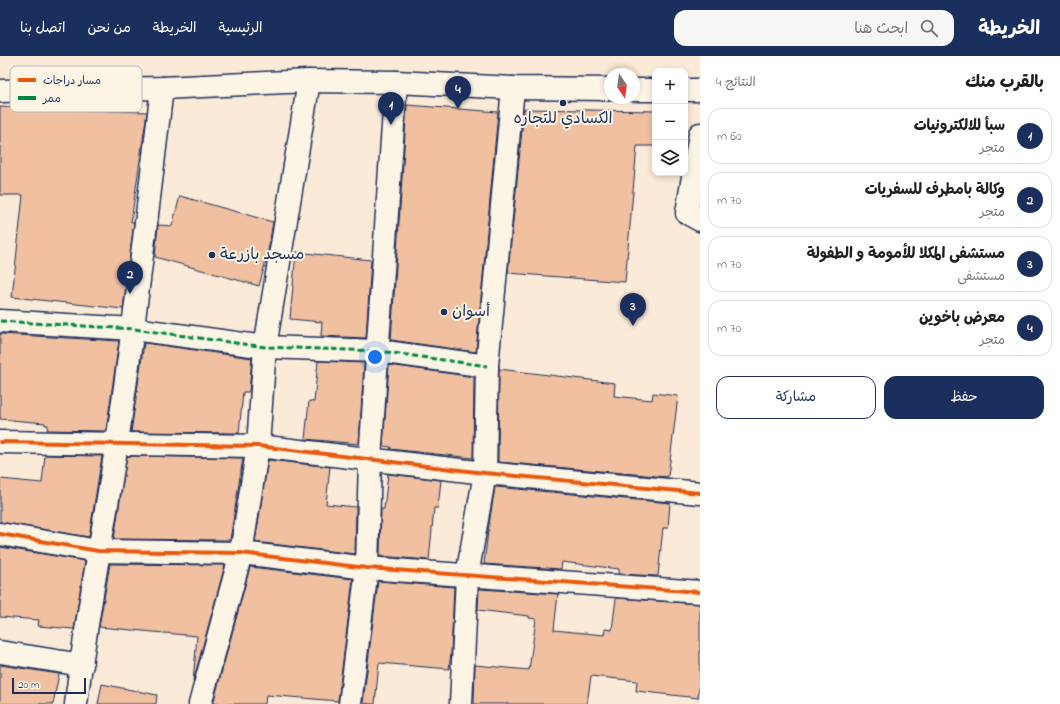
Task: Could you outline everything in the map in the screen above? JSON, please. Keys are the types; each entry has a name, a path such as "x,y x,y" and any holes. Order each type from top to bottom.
{"street":[{"path":"200,704 241,553 258,446 265,347 309,81"},
{"path":"142,88 309,81 396,82 513,88 604,89"},
{"path":"350,704 367,568 370,459 396,82"},
{"path":"76,704 98,551 117,444 134,329 162,88"},
{"path":"461,704 467,576 485,473 487,366 513,88"},
{"path":"640,90 652,90"},
{"path":"688,90 700,90"},
{"path":"0,91 10,91"},
{"path":"700,134 687,213 700,220"},
{"path":"0,321 134,329 265,347 378,351 487,366"},
{"path":"0,442 258,446 485,473 700,493"},
{"path":"0,534 98,551 241,553 367,568 700,592"},
{"path":"0,652 82,665"}],"building":[{"path":"407,105 498,112 476,352 391,340"},
{"path":"0,107 10,107 10,112 147,112 131,222 134,222 123,309 12,297 23,195 0,195"},
{"path":"524,109 652,111 652,146 637,146 625,282 508,273"},
{"path":"180,196 273,222 267,257 259,286 155,257 158,225 172,226"},
{"path":"296,252 371,260 366,338 321,336 322,322 290,319"},
{"path":"0,334 119,341 106,431 47,430 48,425 45,425 45,423 0,419"},
{"path":"144,343 252,358 249,392 243,392 239,433 131,432"},
{"path":"318,361 364,363 359,444 305,439 309,401 314,402"},
{"path":"389,365 474,377 473,458 390,449 391,447 383,446"},
{"path":"499,369 615,383 614,396 652,400 653,393 678,396 668,477 498,462"},
{"path":"45,455 102,456 89,537 0,522 0,479 42,483"},
{"path":"127,456 243,458 230,540 114,539"},
{"path":"268,460 330,467 326,504 356,507 355,554 255,542"},
{"path":"388,474 441,480 438,508 434,508 429,560 380,556 381,509 384,509"},
{"path":"495,487 670,503 668,528 663,528 658,576 619,574 619,569 562,562 561,569 484,564"},
{"path":"0,547 85,561 74,629 38,626 39,620 0,617"},
{"path":"110,564 225,565 193,682 197,636 99,627"},
{"path":"250,567 353,579 338,701 266,695 265,704 213,704"},
{"path":"378,581 454,587 451,653 449,669 379,663 375,704 371,704 363,703"},
{"path":"479,589 558,594 554,630 604,635 605,629 612,630 616,598 700,604 700,681 698,698 636,691 637,681 591,676 587,704 474,704 475,665 529,670 536,619 529,618 529,616 478,610"},
{"path":"0,665 59,674 53,704 0,704"},
{"path":"102,684 157,695 156,704 98,704"}],"marked path":[{"path":"0,321 134,329 265,347 378,351 487,366"}],"cycle path":[{"path":"0,442 258,446 485,473 700,493"},
{"path":"0,534 98,551 241,553 367,568 700,592"}],"place":[{"name":"الكسادي للتجاره","path":"563,103"},
{"name":"معرض باخوين","path":"458,109"},
{"name":"سبأ للالكترونيات","path":"391,125"},
{"name":"مسجد بازرعة","path":"212,255"},
{"name":"وكالة بامطرف للسفريات","path":"130,294"},
{"name":"أسوان","path":"444,312"},
{"name":"مستشفى المكلا للأمومة و الطفولة","path":"633,326"}]}
